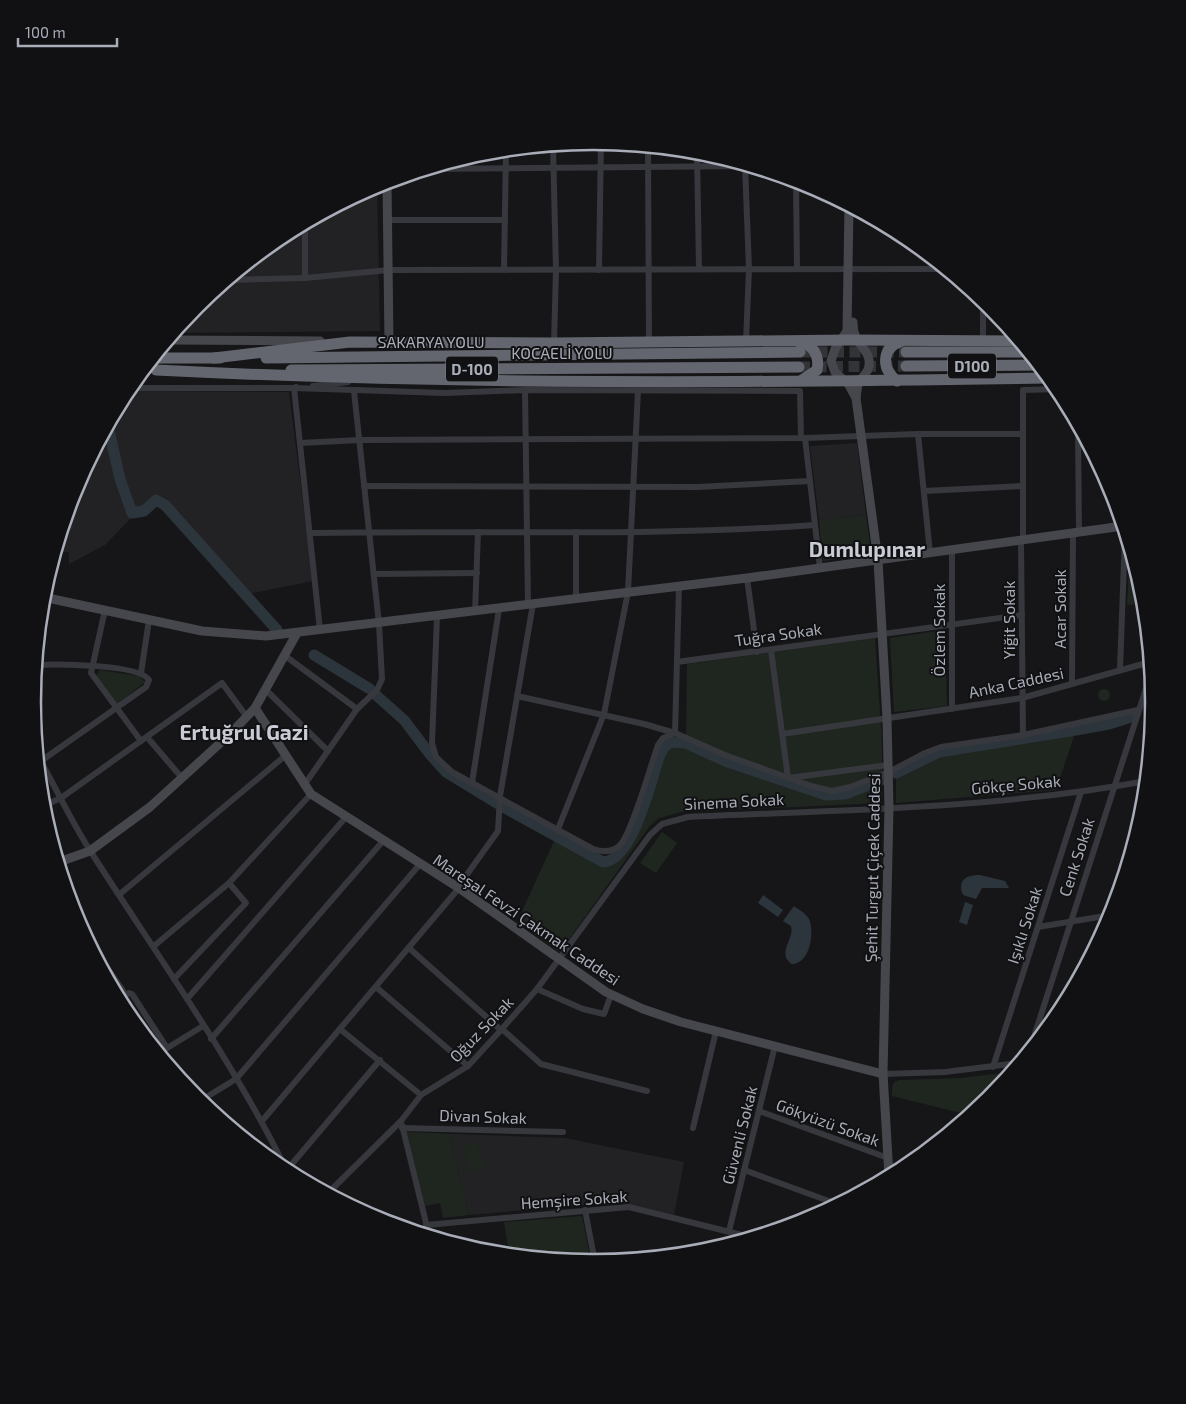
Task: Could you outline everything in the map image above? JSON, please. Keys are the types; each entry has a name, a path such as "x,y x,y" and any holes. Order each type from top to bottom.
{"highway":[{"path":"214,358 350,342 649,343 822,341 850,334 905,346"},
{"path":"791,341 807,344 814,351 818,360 817,370 800,381"},
{"path":"897,381 887,370 886,354 890,347 1010,341"},
{"name":"D100","path":"905,346 1019,352"},
{"name":"SAKARYA YOLU","path":"162,358 433,358 800,352"},
{"name":"D100","path":"906,366 1030,365"},
{"name":"KOCAELİ YOLU","path":"152,370 800,367"},
{"path":"156,370 369,380 897,381 1040,378"}],"street":[{"path":"599,270 600,150"},
{"path":"553,151 556,270 554,343"},
{"path":"648,153 649,343"},
{"path":"504,270 506,158"},
{"path":"697,160 699,269"},
{"path":"450,169 723,166"},
{"path":"746,172 748,270 746,342"},
{"path":"796,189 796,268"},
{"path":"387,190 389,342"},
{"path":"851,214 850,334 866,351 869,360 868,371 860,381 856,398"},
{"path":"387,220 505,220"},
{"path":"305,231 305,278"},
{"path":"240,278 305,278 389,270 935,269"},
{"path":"983,312 983,341"},
{"path":"850,334 835,349 832,361 835,372 845,381 856,398"},
{"path":"176,340 350,342"},
{"path":"294,388 369,380"},
{"path":"139,388 294,388 445,393 525,390 800,391 803,438 820,568"},
{"path":"294,388 320,630"},
{"name":"Yiğit Sokak","path":"1024,735 1022,698 1023,390 1048,389"},
{"path":"262,1121 459,887 498,832 500,796 531,604 527,532 525,390"},
{"path":"305,784 357,709 377,690 382,679 379,624 354,391"},
{"path":"558,829 604,714 628,592 638,391"},
{"name":"Şehit Turgut Çiçek Caddesi","path":"856,398 878,560 887,719 889,808 883,1074 889,1168"},
{"path":"300,443 360,440 636,440 803,438 918,434 1023,434"},
{"path":"918,434 930,553"},
{"name":"Acar Sokak","path":"1072,684 1078,439"},
{"path":"364,486 698,487 810,481"},
{"path":"924,492 1023,486"},
{"path":"311,533 630,533 724,531 815,525"},
{"path":"51,599 202,631 266,636 379,624 747,578 1022,542 1116,527"},
{"path":"475,612 478,532"},
{"path":"576,532 576,598"},
{"name":"Özlem Sokak","path":"952,550 952,709"},
{"path":"1120,669 1124,554"},
{"path":"374,574 477,573"},
{"path":"747,578 757,652"},
{"path":"675,733 680,586"},
{"path":"472,782 499,609"},
{"path":"105,610 92,666 92,675 116,708 182,778"},
{"name":"Tuğra Sokak","path":"677,662 1022,615"},
{"path":"437,617 433,747 442,764 593,849 602,852 619,846 626,839 658,745 663,738 675,733"},
{"path":"141,673 149,620"},
{"path":"65,860 90,851 150,807 247,716 255,708 298,633"},
{"path":"771,650 788,778"},
{"path":"284,655 357,709"},
{"name":"Anka Caddesi","path":"782,734 1022,698 1144,663"},
{"path":"42,665 92,666 141,673 148,678 148,685 44,756"},
{"path":"51,803 61,798 222,683 247,716"},
{"path":"265,688 328,751"},
{"name":"Cenk Sokak","path":"1035,1032 1145,691"},
{"path":"517,696 604,714 675,733 725,755 788,778 832,791 850,787 933,749 1024,735 1138,710"},
{"name":"Mareşal Fevzi Çakmak Caddesi","path":"255,708 311,794 459,887 612,995 664,1017 883,1074 945,1072 1010,1064"},
{"path":"120,894 286,755"},
{"path":"788,778 888,768"},
{"path":"46,771 90,851 120,894 187,999 262,1121 280,1156"},
{"name":"Gökçe Sokak","path":"889,808 1081,792 1139,782"},
{"name":"Işıklı Sokak","path":"993,1066 1081,792"},
{"path":"154,946 229,883 311,794"},
{"name":"Sinema Sokak","path":"560,958 655,828 668,820 688,817 889,808"},
{"path":"187,999 346,817"},
{"path":"212,1040 383,840"},
{"path":"208,1096 236,1079 420,864"},
{"path":"174,979 246,903 229,883"},
{"path":"1038,927 1101,917"},
{"path":"409,948 541,1064 647,1091"},
{"name":"Oğuz Sokak","path":"333,1188 402,1124 421,1095 468,1066 537,989 560,958"},
{"path":"376,987 468,1066"},
{"path":"122,989 126,995 129,993 135,997 167,1048 203,1026"},
{"path":"537,989 582,1009 604,1014 612,995"},
{"path":"340,1029 421,1095"},
{"path":"693,1128 716,1031"},
{"name":"Güvenli Sokak","path":"729,1231 775,1046"},
{"path":"292,1165 380,1060"},
{"name":"Gökyüzü Sokak","path":"759,1111 888,1158"},
{"path":"402,1124 426,1225"},
{"name":"Divan Sokak","path":"402,1124 562,1132"},
{"path":"744,1170 828,1201"},
{"name":"Hemşire Sokak","path":"426,1225 629,1207 739,1234"},
{"path":"585,1210 593,1254"}],"shaded area":[{"path":"377,194 380,331 183,333 229,287 286,243 317,224"},
{"path":"137,391 289,392 313,581 248,594 161,500 153,499 143,509 133,511 121,478 111,433"},
{"path":"109,437 118,479 133,516 105,545 69,564 69,552 62,552 71,525 83,491"},
{"path":"857,443 866,515 819,520 810,446"},
{"path":"866,515 870,543 860,552 843,558 823,561 819,520"},
{"path":"1129,571 1136,604 1127,605"},
{"path":"945,630 947,706 894,712 890,638"},
{"path":"875,638 882,742 882,803 682,812 659,818 649,827 560,952 517,922 556,837 603,862 617,856 627,843 632,835 664,747 675,741 686,742 687,664"},
{"path":"100,670 139,676 145,682 117,704 96,676"},
{"path":"1104,689 1110,695 1104,701 1098,695"},
{"path":"1076,730 1056,790 896,803 896,773 939,752"},
{"path":"662,832 677,843 656,873 640,863"},
{"path":"980,875 1005,881 1009,888 982,888 976,899 963,895 961,886 964,879"},
{"path":"763,895 783,910 778,917 758,903"},
{"path":"965,902 973,905 967,925 959,922"},
{"path":"794,906 808,917 811,925 811,939 807,954 803,959 791,964 786,958 785,953 792,930 791,926 783,921"},
{"path":"129,998 160,1044 134,1009"},
{"path":"1001,1073 961,1113 892,1096 893,1084 899,1080 961,1078"},
{"path":"407,1132 456,1134 450,1139 469,1215 443,1218 440,1203 425,1206"},
{"path":"456,1134 565,1138 684,1162 674,1215 628,1204 583,1205 469,1215 450,1139"},
{"path":"477,1142 484,1168 470,1172 463,1146"},
{"path":"582,1216 589,1254 557,1253 508,1247 504,1222"}],"waterway":[{"path":"110,435 120,479 132,513 144,511 156,500 165,505 277,630"},
{"path":"314,655 370,689"},
{"path":"377,696 404,720 446,772 505,808 603,862 614,858 623,849 632,835 646,801 659,757 664,747 671,742 686,743 725,761 826,795 845,794 881,780"},
{"path":"896,773 939,752 1109,724 1131,717"}],"tunnel":[{"path":"800,352 906,352"},
{"path":"799,367 906,366"}],"district":[{"name":"Dumlupınar","path":"867,548"},
{"name":"Ertuğrul Gazi","path":"244,731"}]}
